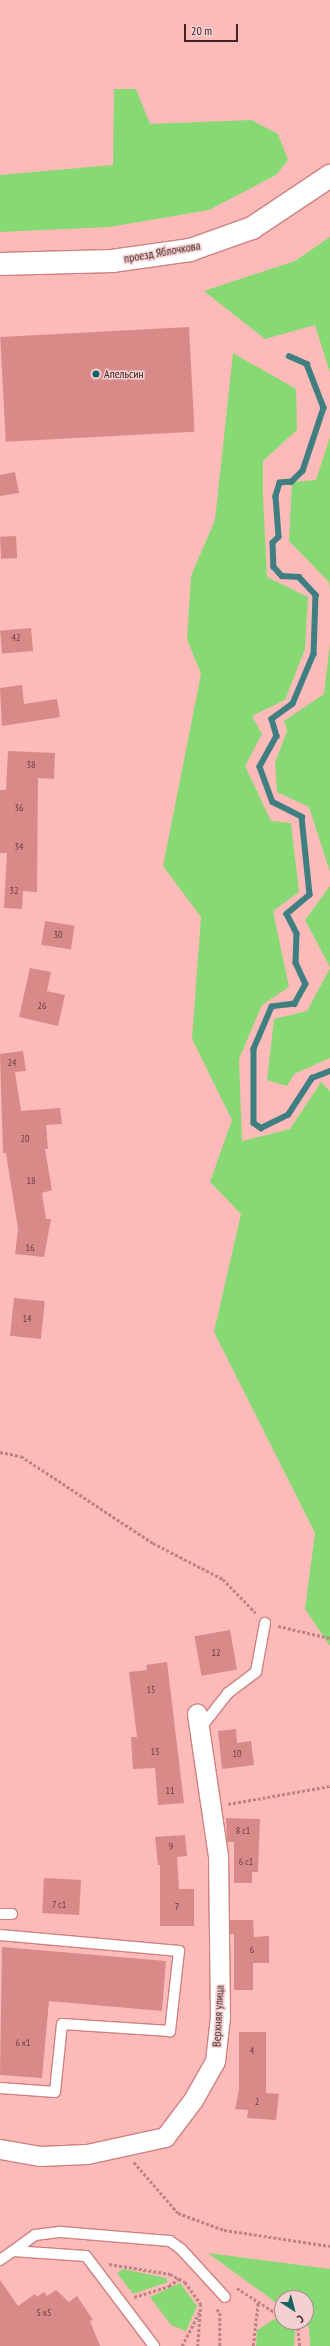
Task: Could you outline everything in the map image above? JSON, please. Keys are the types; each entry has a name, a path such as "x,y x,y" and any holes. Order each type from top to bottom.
{"main road":[{"name":"проезд Яблочкова","path":"0,264 112,262 190,250 252,228 330,176"}],"street":[{"name":"Верхняя улица","path":"0,2149 40,2156 86,2154 165,2137 193,2100 215,2061 220,2017 218,1856 198,1722"}],"lane":[{"path":"198,1722 228,1693 256,1672 266,1623"},
{"path":"0,1914 12,1914"},
{"path":"0,1935 179,1951 170,2031 62,2024 55,2092 0,2088"},
{"path":"0,2260 35,2235 61,2232 170,2241 181,2249 225,2298"},
{"path":"13,2251 78,2254 91,2260 154,2346"}],"path":[{"path":"0,1452 21,1456 153,1543 223,1578 266,1623 330,1638"},
{"path":"211,1807 330,1786"},
{"path":"121,2146 178,2213 224,2230 330,2246"},
{"path":"91,2260 170,2274 180,2278 199,2301 201,2309 198,2346"},
{"path":"132,2298 169,2286 180,2278"},
{"path":"234,2287 274,2312"},
{"path":"254,2346 258,2302"},
{"path":"215,2307 220,2313 220,2346"},
{"path":"182,2346 201,2309"},
{"path":"298,2330 300,2346"}],"green space":[{"path":"114,89 136,89 150,124 251,120 278,134 288,160 276,175 209,210 109,227 0,232 0,175 113,165"},
{"path":"330,237 330,373 315,325 265,339 204,291 295,261"},
{"path":"233,353 296,389 297,430 263,461 263,497 267,577 308,597 305,649 285,700 252,716 262,734 245,766 271,821 291,823 299,892 273,911 289,987 262,1005 239,1059 242,1141 290,1129 321,1082 330,1091 330,1646 305,1609 315,1533 214,1332 241,1214 210,1182 232,1120 192,1039 201,917 163,866 201,674 187,639 191,576 215,520"},
{"path":"330,437 330,591 329,582 289,541 292,482 316,480"},
{"path":"330,643 330,872 309,807 277,792 275,763 287,731 284,721 324,694"},
{"path":"330,886 330,967 305,920"},
{"path":"330,968 330,1058 294,1074 287,1086 267,1080 274,1019 307,1011"},
{"path":"208,2253 330,2269 330,2346 310,2346 309,2330 314,2330 314,2290 274,2290 274,2301"},
{"path":"123,2269 166,2278 168,2282 133,2294 117,2273"},
{"path":"180,2283 197,2306 186,2331 171,2325 150,2297"},
{"path":"274,2319 274,2330 295,2330 294,2346 256,2346 257,2330"}],"building":[{"name":"Апельсин","path":"189,327 194,432 6,442 0,337"},
{"path":"15,472 19,493 0,496 0,475"},
{"path":"16,536 17,558 1,559 0,537"},
{"path":"31,628 33,651 2,654 0,631"},
{"path":"22,685 24,704 57,699 60,717 2,726 0,688"},
{"path":"8,751 55,753 54,779 38,778 37,892 23,891 22,909 4,908 7,853 0,853 0,790 6,790"},
{"path":"45,921 75,926 71,949 41,945"},
{"path":"30,968 51,972 47,991 65,995 58,1026 19,1017"},
{"path":"23,1051 26,1071 15,1072 21,1111 60,1108 62,1124 46,1125 48,1149 45,1149 52,1190 42,1193 46,1219 51,1219 44,1257 15,1254 18,1229 6,1153 3,1153 0,1054"},
{"path":"14,1298 45,1301 41,1339 10,1336"},
{"path":"230,1630 237,1669 201,1676 195,1636"},
{"path":"167,1662 184,1803 158,1805 155,1768 133,1769 131,1737 137,1737 129,1672 147,1670 146,1665"},
{"path":"236,1729 237,1743 251,1741 254,1765 222,1769 218,1731"},
{"path":"226,1818 260,1819 258,1872 252,1872 252,1883 234,1883 234,1842 227,1842"},
{"path":"185,1835 187,1856 177,1857 179,1889 194,1889 194,1926 160,1926 160,1865 158,1865 155,1837"},
{"path":"44,1878 81,1880 79,1915 42,1913"},
{"path":"230,1920 253,1920 254,1937 269,1936 269,1963 253,1963 253,1990 234,1990 234,1934 230,1934"},
{"path":"2,1947 166,1961 162,2011 49,2001 42,2078 0,2075"},
{"path":"239,2032 266,2032 266,2093 279,2094 276,2120 247,2118 248,2110 235,2109 239,2090"},
{"path":"0,2280 18,2306 35,2294 37,2297 44,2292 47,2296 56,2290 69,2302 77,2296 93,2320 90,2321 100,2346 0,2346"}],"waterway":[{"path":"289,356 307,364 324,408 303,471 292,482 280,483 276,496 279,537 273,543 274,567 282,576 299,577 316,595 314,654 293,704 272,719 277,736 260,767 273,802 302,817 310,895 287,914 297,934 296,963 306,984 295,1004 272,1007 254,1049 254,1123 261,1128 288,1115 312,1078 330,1071"}],"place":[{"name":"Апельсин","path":"96,374"}]}
